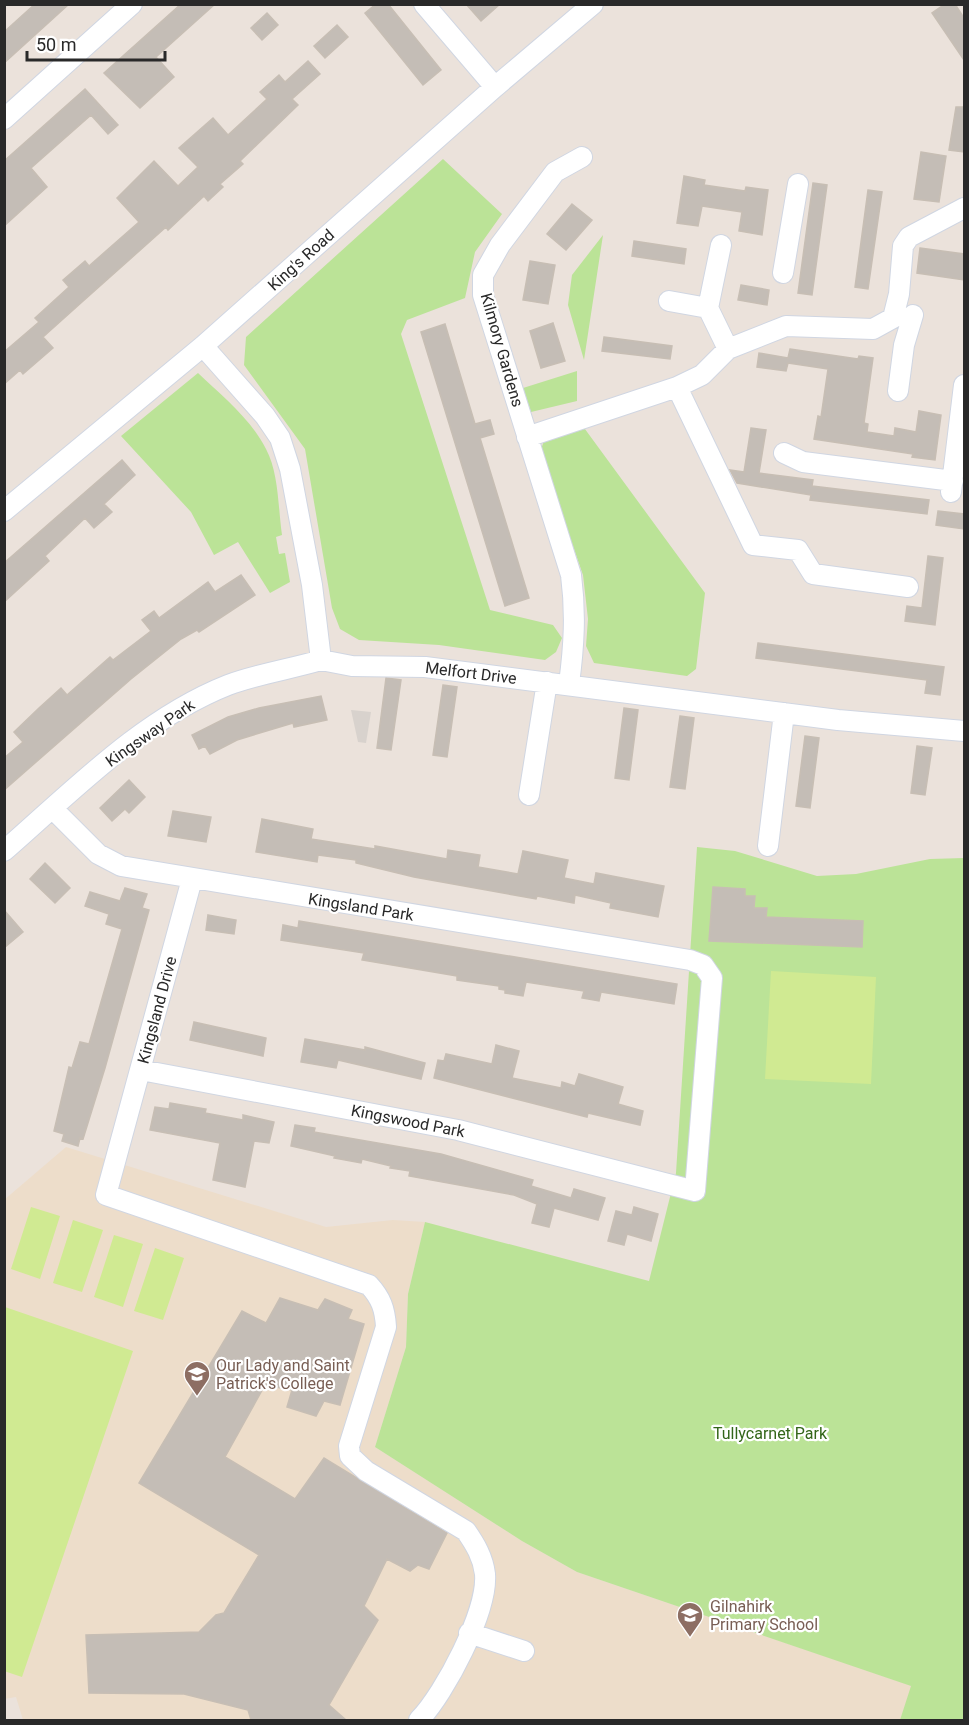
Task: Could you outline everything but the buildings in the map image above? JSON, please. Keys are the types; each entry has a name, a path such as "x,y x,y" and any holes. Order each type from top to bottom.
{"street":[{"path":"4,118 132,4"},
{"path":"424,4 495,87"},
{"name":"King's Road","path":"4,511 203,346 495,87 593,4"},
{"name":"Kilmory Gardens","path":"569,684 575,629 571,575 483,295 483,275 500,245 555,172 582,157"},
{"path":"783,273 798,184"},
{"path":"527,437 677,387 702,375 728,349 786,326 879,327 892,318 899,294 903,246 909,237 964,208"},
{"path":"721,245 708,308 728,349"},
{"path":"669,301 708,308"},
{"path":"898,391 904,345 914,315"},
{"path":"879,327 888,339 904,345"},
{"path":"203,346 266,416 280,438 290,469 312,585 321,660"},
{"path":"784,453 803,462 952,487 964,385"},
{"path":"677,387 753,545 798,550 813,574 908,587"},
{"name":"Melfort Drive","path":"321,660 352,666 425,667 964,732"},
{"name":"Kingsway Park","path":"4,851 124,747 199,698 231,684 321,660"},
{"path":"529,795 547,682"},
{"path":"768,846 784,712"},
{"name":"Kingsland Park","path":"53,809 98,855 122,866 690,960"},
{"name":"Kingsland Drive","path":"192,879 106,1195 369,1285 379,1296 385,1311 386,1327 349,1446 350,1456 366,1471 454,1522 466,1531 476,1545 485,1575 482,1596 469,1633"},
{"name":"Kingswood Park","path":"141,1070 458,1130 695,1191 713,986 709,970 690,960"},
{"path":"419,1720 439,1696 469,1633 524,1651"}],"shaded area":[{"path":"351,710 371,712 366,743 358,742"},
{"name":"Our Lady and Saint Patrick's College","path":"66,1147 326,1227 393,1220 425,1222 408,1294 406,1347 375,1447 522,1541 577,1572 912,1686 900,1720 23,1720 16,1697 4,1699 4,1200"}],"green space":[{"path":"443,159 502,214 475,252 465,298 407,320 401,334 490,610 553,625 562,638 556,652 545,660 439,645 359,640 340,629 332,608 305,449 244,365 246,337"},
{"path":"603,235 584,360 568,305 572,275"},
{"path":"577,371 577,401 531,412 523,388"},
{"path":"198,373 244,418 260,438 270,458 276,480 282,535 276,537 279,554 285,553 290,582 270,593 238,542 214,555 191,512 121,436"},
{"path":"582,425 705,593 696,669 687,676 594,663 586,646 588,619 583,575 540,452 544,441"},
{"name":"Tullycarnet Park","path":"697,847 735,851 817,876 856,874 930,859 964,858 964,1720 900,1720 911,1686 577,1572 522,1541 375,1447 406,1347 408,1294 425,1222 649,1281 676,1173"},
{"path":"771,971 876,977 871,1084 765,1079"},
{"path":"31,1207 60,1216 40,1279 11,1269"},
{"path":"73,1220 103,1230 82,1292 53,1283"},
{"path":"114,1235 143,1244 123,1307 94,1297"},
{"path":"155,1248 184,1258 163,1320 134,1311"},
{"path":"5,1307 133,1351 22,1677 4,1671"}],"place":[{"name":"Our Lady and Saint Patrick's College","path":"197,1397"},
{"name":"Gilnahirk Primary School","path":"690,1638"}]}
